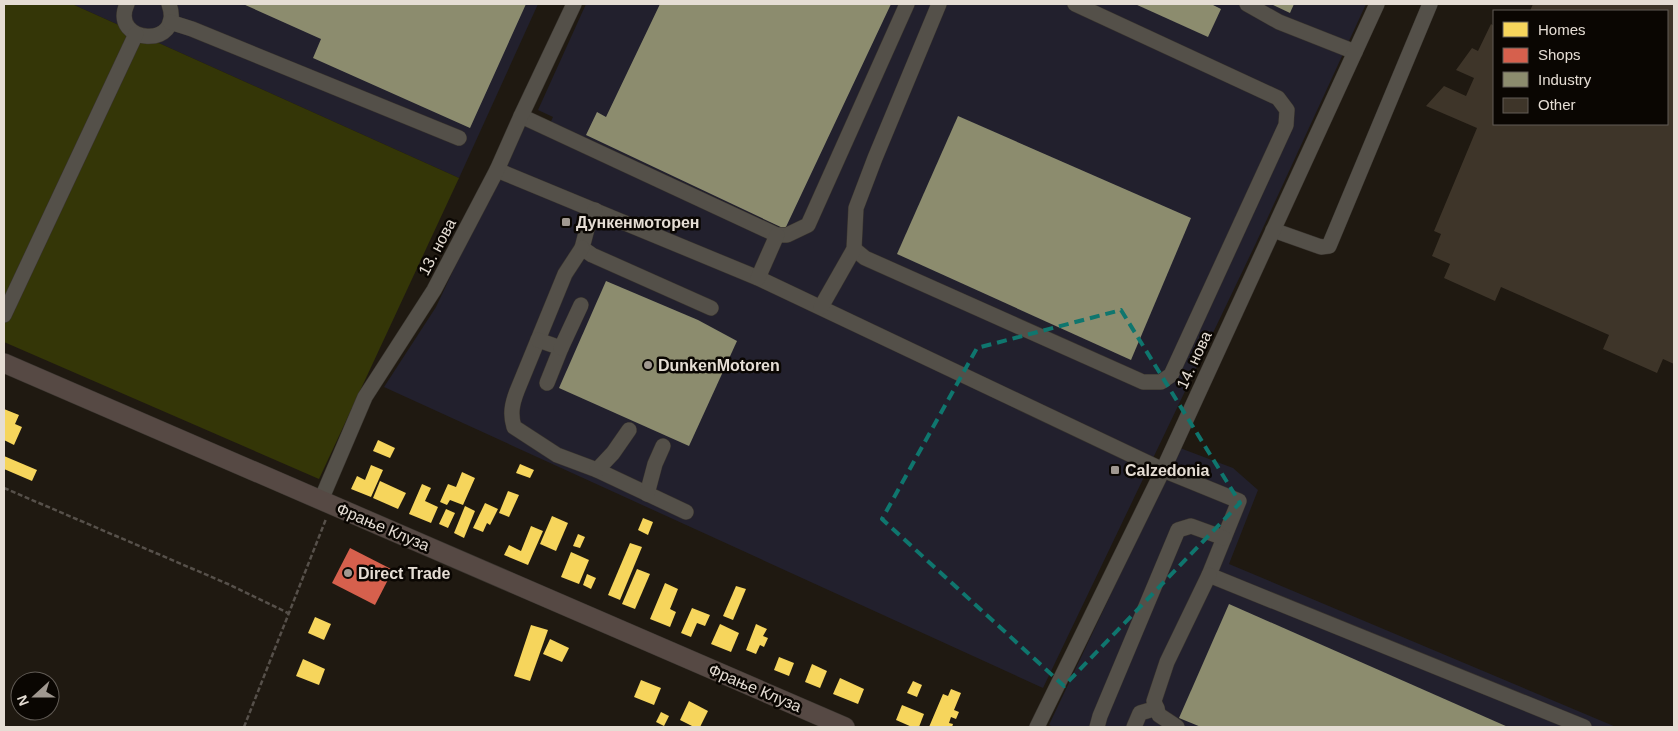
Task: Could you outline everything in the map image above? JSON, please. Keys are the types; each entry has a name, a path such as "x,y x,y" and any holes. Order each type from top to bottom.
{"main road":[{"name":"Фрање Клуза","path":"4,363 845,727"}],"lane":[{"path":"127,4 126,23 136,34 149,37 156,36 167,28 171,16 169,4"},
{"name":"13. нова","path":"326,502 365,397 415,323 498,170 521,116 574,4"},
{"path":"521,116 777,235 787,235 808,225 907,4"},
{"path":"821,307 854,249 856,208 939,4"},
{"path":"854,249 865,258 1143,382 1161,382 1171,375 1286,125 1287,110 1278,98 1075,4"},
{"path":"1251,4 1279,22 1354,52"},
{"name":"14. нова","path":"1037,727 1163,470 1377,4"},
{"path":"1273,230 1321,247 1329,246 1430,4"},
{"path":"170,22 192,29 460,138"},
{"path":"4,315 136,34"},
{"path":"498,170 758,278 1163,470 1239,501 1209,575 1166,662 1154,701 1159,715 1177,727"},
{"path":"595,210 582,248 566,274 538,340 512,405 511,418 514,427 557,455 596,470 686,512"},
{"path":"758,278 777,235"},
{"path":"582,248 592,255 711,308"},
{"path":"547,382 581,305"},
{"path":"538,340 561,348"},
{"path":"596,470 613,453 629,430"},
{"path":"647,494 655,464 664,446"},
{"path":"1097,727 1178,530 1191,526 1224,538"},
{"path":"1209,575 1584,727"},
{"path":"1134,727 1140,713 1156,708"}],"path":[{"path":"4,488 228,584 288,613"},
{"path":"244,727 288,613 326,502"}],"highlighted area":[{"path":"1121,310 1240,503 1064,686 882,519 977,348"}],"shaded area":[{"path":"4,4 72,4 459,178 319,479 4,342"},
{"path":"72,4 538,4 459,178"},
{"path":"586,4 1366,4 1256,243 1043,688 384,387 436,307 523,122 546,132 553,117 538,110"},
{"name":"Calzedonia","path":"1180,448 1233,468 1258,490 1229,564 1616,727 1054,727 1049,725"}],"building: Homes":[{"path":"4,409 19,415 15,424 22,427 14,445 4,440"},
{"path":"378,440 395,448 390,458 373,451"},
{"path":"4,456 37,470 32,481 4,469"},
{"path":"520,464 534,470 530,478 516,473"},
{"path":"371,465 383,470 371,497 351,489 357,476 365,480"},
{"path":"462,472 475,478 463,505 450,500 447,505 440,502 448,484 456,487"},
{"path":"380,481 406,493 398,509 373,498"},
{"path":"422,484 431,488 425,501 438,507 431,523 409,514"},
{"path":"508,491 519,495 509,517 499,513"},
{"path":"485,503 498,509 490,525 487,523 483,532 473,528"},
{"path":"465,506 475,511 464,538 454,533"},
{"path":"446,509 455,513 448,528 439,524"},
{"path":"552,516 568,523 556,551 540,544"},
{"path":"643,518 653,522 648,535 638,530"},
{"path":"531,526 543,531 528,565 504,555 509,545 521,551"},
{"path":"578,534 585,537 580,548 573,546"},
{"path":"630,543 642,547 620,600 608,595"},
{"path":"571,552 589,560 579,584 561,577"},
{"path":"637,569 650,574 635,609 622,604"},
{"path":"587,574 596,578 591,589 583,585"},
{"path":"665,583 678,589 670,609 676,612 670,627 650,619"},
{"path":"736,586 746,589 733,620 723,616"},
{"path":"692,608 710,615 705,626 697,623 691,637 681,633"},
{"path":"315,617 331,624 324,640 308,633"},
{"path":"720,624 739,633 731,652 711,644"},
{"path":"756,624 767,629 763,636 768,638 764,647 760,645 756,654 746,650"},
{"path":"531,625 548,630 530,681 514,676"},
{"path":"550,639 569,648 562,662 543,654"},
{"path":"779,657 794,663 789,676 774,670"},
{"path":"303,659 325,669 319,685 296,676"},
{"path":"812,664 827,671 820,688 805,682"},
{"path":"840,678 864,689 858,704 833,694"},
{"path":"641,680 661,688 654,705 634,697"},
{"path":"913,681 922,685 917,697 907,693"},
{"path":"951,689 961,693 954,710 959,712 956,719 951,717 949,723 953,724 952,727 929,727 943,694 948,696"},
{"path":"689,701 708,711 700,727 694,727 680,720"},
{"path":"902,705 924,714 919,727 912,727 896,720"},
{"path":"661,712 669,716 664,726 656,722"}],"building: Shops":[{"path":"350,548 393,570 375,605 332,583"}],"building: Industry":[{"path":"243,4 526,4 470,128 313,58 321,39"},
{"path":"660,4 891,4 785,229 586,135 597,112 606,117"},
{"path":"1135,4 1211,4 1221,9 1208,37"},
{"path":"1271,4 1294,4 1290,13"},
{"path":"958,116 1191,218 1131,360 897,254"},
{"name":"DunkenMotoren","path":"606,281 698,320 737,341 689,446 559,388"},
{"path":"1229,604 1508,727 1201,727 1179,718"}],"building: Other":[{"path":"1533,4 1674,4 1674,364 1663,359 1657,373 1603,349 1609,335 1501,287 1495,301 1444,278 1450,264 1432,256 1441,234 1434,231 1477,128 1426,106 1444,86 1466,96 1474,78 1456,70 1472,48 1478,51 1491,24 1493,25 1493,125 1668,125 1668,10 1530,10"}],"place":[{"name":"Дункенмоторен","path":"566,222"},
{"name":"DunkenMotoren","path":"648,365"},
{"name":"Calzedonia","path":"1115,470"},
{"name":"Direct Trade","path":"348,573"}]}
